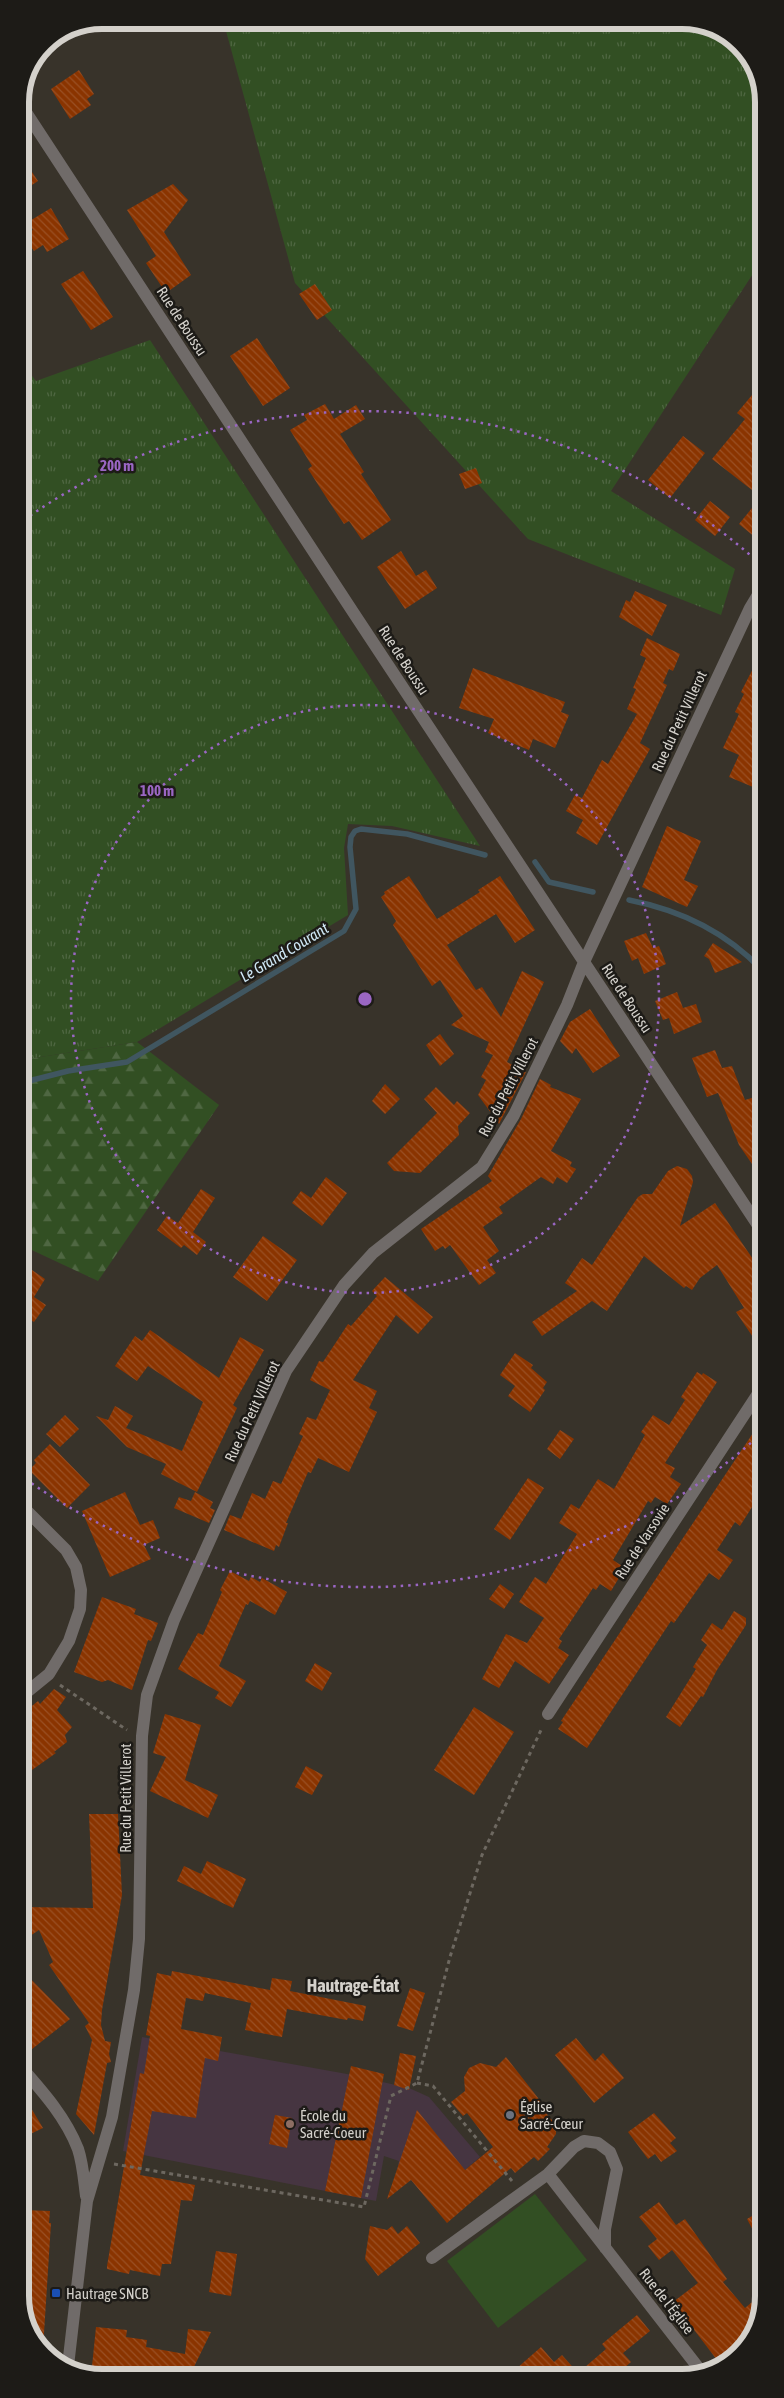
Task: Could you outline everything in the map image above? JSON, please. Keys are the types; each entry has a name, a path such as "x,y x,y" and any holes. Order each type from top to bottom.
{"street":[{"name":"Rue de Boussu","path":"29,117 755,1221"},
{"name":"Rue du Petit Villerot","path":"69,2362 87,2201 112,2117 134,1990 139,1939 142,1736 147,1695 174,1620 286,1371 344,1285 373,1253 482,1167 514,1115 567,1006 584,962 755,600"},
{"name":"Rue de Varsovie","path":"548,1714 755,1398"},
{"path":"29,1513 66,1550 76,1567 81,1590 80,1609 68,1641 49,1674 29,1690"},
{"path":"29,2076 53,2104 69,2131 78,2151 87,2201"},
{"path":"432,2258 548,2174 574,2147 584,2141 598,2143 610,2152 617,2169 604,2229 605,2248"},
{"name":"Rue de l'Église","path":"548,2174 698,2368"}],"path":[{"path":"49,1674 62,1688 120,1727 142,1736"},
{"path":"417,2083 450,1957 482,1855 535,1747 548,1714"},
{"path":"99,2162 364,2206 391,2096 417,2083 432,2086 522,2193"}],"shaded area":[{"name":"École du Sacré-Coeur","path":"142,2037 347,2074 409,2088 429,2097 480,2157 429,2201 398,2165 399,2161 384,2156 376,2201 123,2151"}],"green space":[{"path":"225,29 687,29 706,33 719,38 727,44 743,61 750,74 755,92 755,271 611,491 735,569 721,615 528,539 295,283"},
{"path":"150,340 480,846 392,826 348,824 344,848 348,915 137,1042 29,1059 29,372 36,381"},
{"path":"137,1042 219,1105 98,1281 29,1249 29,1059"},
{"path":"535,2194 587,2260 498,2328 447,2261"}],"building":[{"path":"79,70 94,94 87,99 91,105 70,119 51,89"},
{"path":"29,168 38,181 29,187"},
{"path":"173,184 188,200 164,232 191,275 166,293 146,263 156,256 127,210"},
{"path":"51,208 69,239 47,252 43,245 34,251 29,244 29,232 33,230 29,221"},
{"path":"83,271 113,317 91,330 61,284"},
{"path":"315,284 332,310 317,320 299,294"},
{"path":"257,338 290,388 263,406 230,356"},
{"path":"755,391 755,492 712,459 745,419 737,413"},
{"path":"325,404 334,419 356,405 365,419 340,434 364,472 361,474 391,520 362,540 349,521 344,524 326,497 308,469 312,466 290,430 307,420 304,415"},
{"path":"683,436 705,453 670,498 648,480"},
{"path":"476,468 482,483 465,489 459,474"},
{"path":"710,501 730,517 715,536 695,520"},
{"path":"755,504 755,537 739,524"},
{"path":"401,551 416,576 426,570 437,588 405,609 377,567"},
{"path":"635,591 667,605 652,636 619,617 626,600 630,602"},
{"path":"647,638 680,654 673,671 669,669 663,683 667,685 640,743 650,749 597,845 576,833 583,820 566,811 575,795 582,798 602,760 608,764 637,714 627,709 636,689 633,688 646,658 640,655"},
{"path":"755,665 755,783 753,787 729,777 739,755 723,748 739,714 735,712 744,694 741,692"},
{"path":"473,668 565,702 561,712 569,715 555,748 533,739 529,750 488,733 494,719 459,708"},
{"path":"667,826 701,841 684,880 698,886 687,907 642,887"},
{"path":"409,876 437,919 480,892 478,890 500,876 535,930 515,943 496,914 447,945 476,990 482,987 501,1017 522,971 544,982 507,1062 526,1072 499,1124 478,1095 486,1080 481,1077 493,1055 485,1052 489,1042 451,1025 463,1016 440,980 432,986 393,925 396,921 381,897 385,894 384,892"},
{"path":"646,933 653,948 659,946 666,964 644,974 638,958 632,961 624,941"},
{"path":"713,943 742,962 715,973 709,959 704,956"},
{"path":"677,992 683,1008 696,1004 702,1022 674,1034 669,1018 663,1020 655,1001"},
{"path":"590,1009 620,1056 593,1073 576,1048 572,1054 560,1041 570,1022"},
{"path":"440,1034 454,1054 440,1066 426,1045"},
{"path":"715,1050 722,1068 732,1066 745,1100 755,1097 755,1168 739,1145 718,1093 707,1097 692,1058"},
{"path":"540,1079 551,1085 550,1087 581,1099 551,1151 572,1162 570,1166 576,1169 567,1183 557,1177 553,1184 541,1177 499,1207 503,1213 483,1227 499,1251 487,1260 496,1273 479,1285 450,1245 445,1249 443,1246 435,1251 421,1229 492,1181 488,1176 521,1119"},
{"path":"385,1084 400,1099 385,1114 372,1101"},
{"path":"436,1087 454,1105 457,1101 470,1113 458,1126 459,1135 420,1173 394,1171 387,1163 437,1113 424,1099"},
{"path":"677,1166 687,1169 692,1176 693,1182 680,1226 715,1203 755,1262 755,1340 736,1312 744,1308 717,1265 700,1278 692,1290 686,1286 684,1288 644,1256 607,1311 592,1301 542,1336 532,1322 577,1291 565,1283 582,1258 592,1265 638,1197 643,1194 652,1194 668,1171"},
{"path":"326,1177 347,1193 322,1226 292,1203 301,1191 311,1198"},
{"path":"201,1189 215,1198 193,1232 206,1242 197,1255 184,1245 181,1248 157,1230 167,1216 178,1223"},
{"path":"263,1236 297,1260 267,1301 233,1277"},
{"path":"29,1268 45,1279 34,1297 46,1305 34,1322 29,1319"},
{"path":"385,1277 433,1317 418,1334 396,1315 353,1380 377,1391 369,1408 377,1412 349,1472 318,1458 311,1473 308,1472 286,1523 288,1523 279,1547 276,1545 274,1551 224,1530 230,1515 241,1519 252,1493 265,1499 273,1481 281,1484 303,1436 299,1434 307,1417 316,1420 330,1390 310,1380 319,1361 323,1362 348,1324 351,1326 377,1296 372,1291"},
{"path":"150,1330 219,1378 240,1337 264,1350 233,1405 237,1408 197,1492 161,1474 166,1464 127,1447 96,1416 108,1420 115,1406 133,1416 126,1428 182,1451 203,1402 148,1366 137,1381 115,1366 135,1336 142,1341"},
{"path":"515,1353 533,1365 531,1368 547,1382 543,1388 545,1390 530,1412 508,1396 515,1386 500,1375"},
{"path":"697,1372 702,1375 703,1373 717,1382 665,1463 675,1468 670,1477 681,1484 667,1504 655,1497 651,1503 648,1501 613,1560 625,1568 611,1591 600,1584 596,1590 593,1588 559,1639 562,1641 558,1648 569,1655 549,1684 515,1661 499,1688 482,1679 506,1634 527,1643 544,1618 519,1602 535,1577 546,1584 577,1534 559,1523 571,1504 579,1509 598,1479 614,1489 645,1435 641,1432 653,1415 669,1425 685,1400 681,1397"},
{"path":"65,1415 79,1429 60,1447 46,1434"},
{"path":"560,1430 574,1439 560,1459 547,1449"},
{"path":"755,1430 755,1503 740,1526 735,1522 717,1550 733,1560 719,1580 709,1573 674,1623 671,1621 587,1748 558,1729 563,1722 561,1721"},
{"path":"50,1444 90,1485 67,1508 29,1470 36,1463 34,1460"},
{"path":"528,1478 544,1488 510,1540 494,1529"},
{"path":"125,1492 140,1525 153,1520 160,1538 144,1545 151,1559 110,1577 82,1511"},
{"path":"195,1492 213,1502 210,1508 215,1510 209,1523 174,1508 179,1497 191,1501"},
{"path":"230,1571 249,1581 251,1577 260,1582 262,1578 287,1592 275,1615 250,1601 248,1605 246,1604 219,1666 246,1681 231,1707 215,1698 219,1692 178,1669 198,1633 203,1635 222,1592 220,1590"},
{"path":"500,1584 514,1594 504,1609 489,1599"},
{"path":"102,1597 136,1609 134,1614 158,1623 151,1641 148,1640 132,1690 108,1680 102,1682 74,1672"},
{"path":"734,1611 746,1618 746,1625 717,1670 703,1697 701,1696 680,1727 666,1717 696,1669 693,1667 707,1645 701,1640 712,1623 722,1630"},
{"path":"315,1663 332,1673 322,1691 305,1681"},
{"path":"54,1689 66,1697 57,1710 72,1727 65,1735 67,1742 54,1752 56,1753 29,1772 29,1708 38,1701 40,1704"},
{"path":"474,1707 514,1732 474,1795 434,1770"},
{"path":"165,1714 201,1725 185,1780 218,1795 208,1818 150,1791 166,1757 153,1753"},
{"path":"306,1766 323,1775 312,1795 295,1787"},
{"path":"89,1814 118,1814 122,1895 101,2025 105,2041 111,2042 109,2054 111,2062 107,2063 94,2135 76,2114 92,2040 85,2026 89,2023 49,1965 53,1962 39,1930 30,1936 29,1934 29,1907 93,1908"},
{"path":"207,1861 246,1879 233,1908 177,1881 184,1866 201,1874"},
{"path":"172,1971 270,1990 272,1978 292,1981 290,1991 366,2006 363,2021 348,2018 347,2020 287,2009 282,2037 245,2030 251,2003 205,1993 203,2001 186,1998 181,2029 222,2037 218,2061 205,2058 196,2118 152,2111 140,2175 195,2185 192,2201 181,2200 171,2264 162,2264 160,2276 130,2270 129,2274 107,2269 107,2266 140,2073 144,2074 150,2036 146,2035 157,1973 171,1976"},
{"path":"29,1977 70,2019 29,2051"},
{"path":"410,1988 425,1993 413,2031 397,2026"},
{"path":"576,2038 595,2061 603,2053 624,2078 594,2103 555,2055"},
{"path":"400,2053 416,2056 409,2090 394,2085"},
{"path":"506,2057 549,2112 547,2114 556,2125 556,2134 547,2147 550,2149 538,2161 534,2157 515,2173 511,2168 447,2223 411,2180 387,2199 417,2110 465,2170 493,2147 467,2113 463,2116 451,2102 465,2091 464,2077 469,2068 480,2063 496,2067"},
{"path":"351,2066 384,2074 361,2198 325,2191"},
{"path":"29,2105 43,2128 29,2135"},
{"path":"654,2113 676,2138 670,2143 677,2151 661,2162 655,2154 648,2159 628,2132"},
{"path":"275,2115 292,2118 287,2148 269,2144"},
{"path":"659,2202 676,2225 685,2219 727,2279 723,2282 745,2308 755,2300 754,2311 746,2333 734,2348 717,2361 673,2302 698,2283 672,2250 659,2260 648,2246 657,2239 639,2217"},
{"path":"29,2210 50,2211 49,2223 51,2223 44,2340 34,2324 29,2306"},
{"path":"755,2214 755,2234 747,2219"},
{"path":"370,2226 387,2230 392,2226 398,2234 407,2226 420,2243 378,2276 365,2259"},
{"path":"216,2251 237,2254 231,2296 209,2292"},
{"path":"637,2315 650,2331 623,2353 631,2362 623,2369 583,2369 606,2349 602,2344"},
{"path":"96,2327 127,2330 126,2337 147,2340 146,2347 185,2354 188,2329 211,2332 193,2369 92,2368"},
{"path":"541,2347 554,2362 562,2355 574,2369 516,2369"}],"waterway":[{"name":"Le Grand Courant","path":"29,1081 68,1071 127,1062 344,931 356,909 350,847 351,837 355,831 361,829 407,834 485,855"},
{"path":"535,862 549,882 593,892"},
{"name":"Le Grand Courant","path":"629,900 648,904 701,924 733,944 755,963"}],"place":[{"name":"Église Sacré-Cœur","path":"510,2115"},
{"name":"École du Sacré-Coeur","path":"290,2124"},
{"name":"Hautrage SNCB","path":"56,2293"}],"district":[{"name":"Hautrage-État","path":"353,1985"}]}
